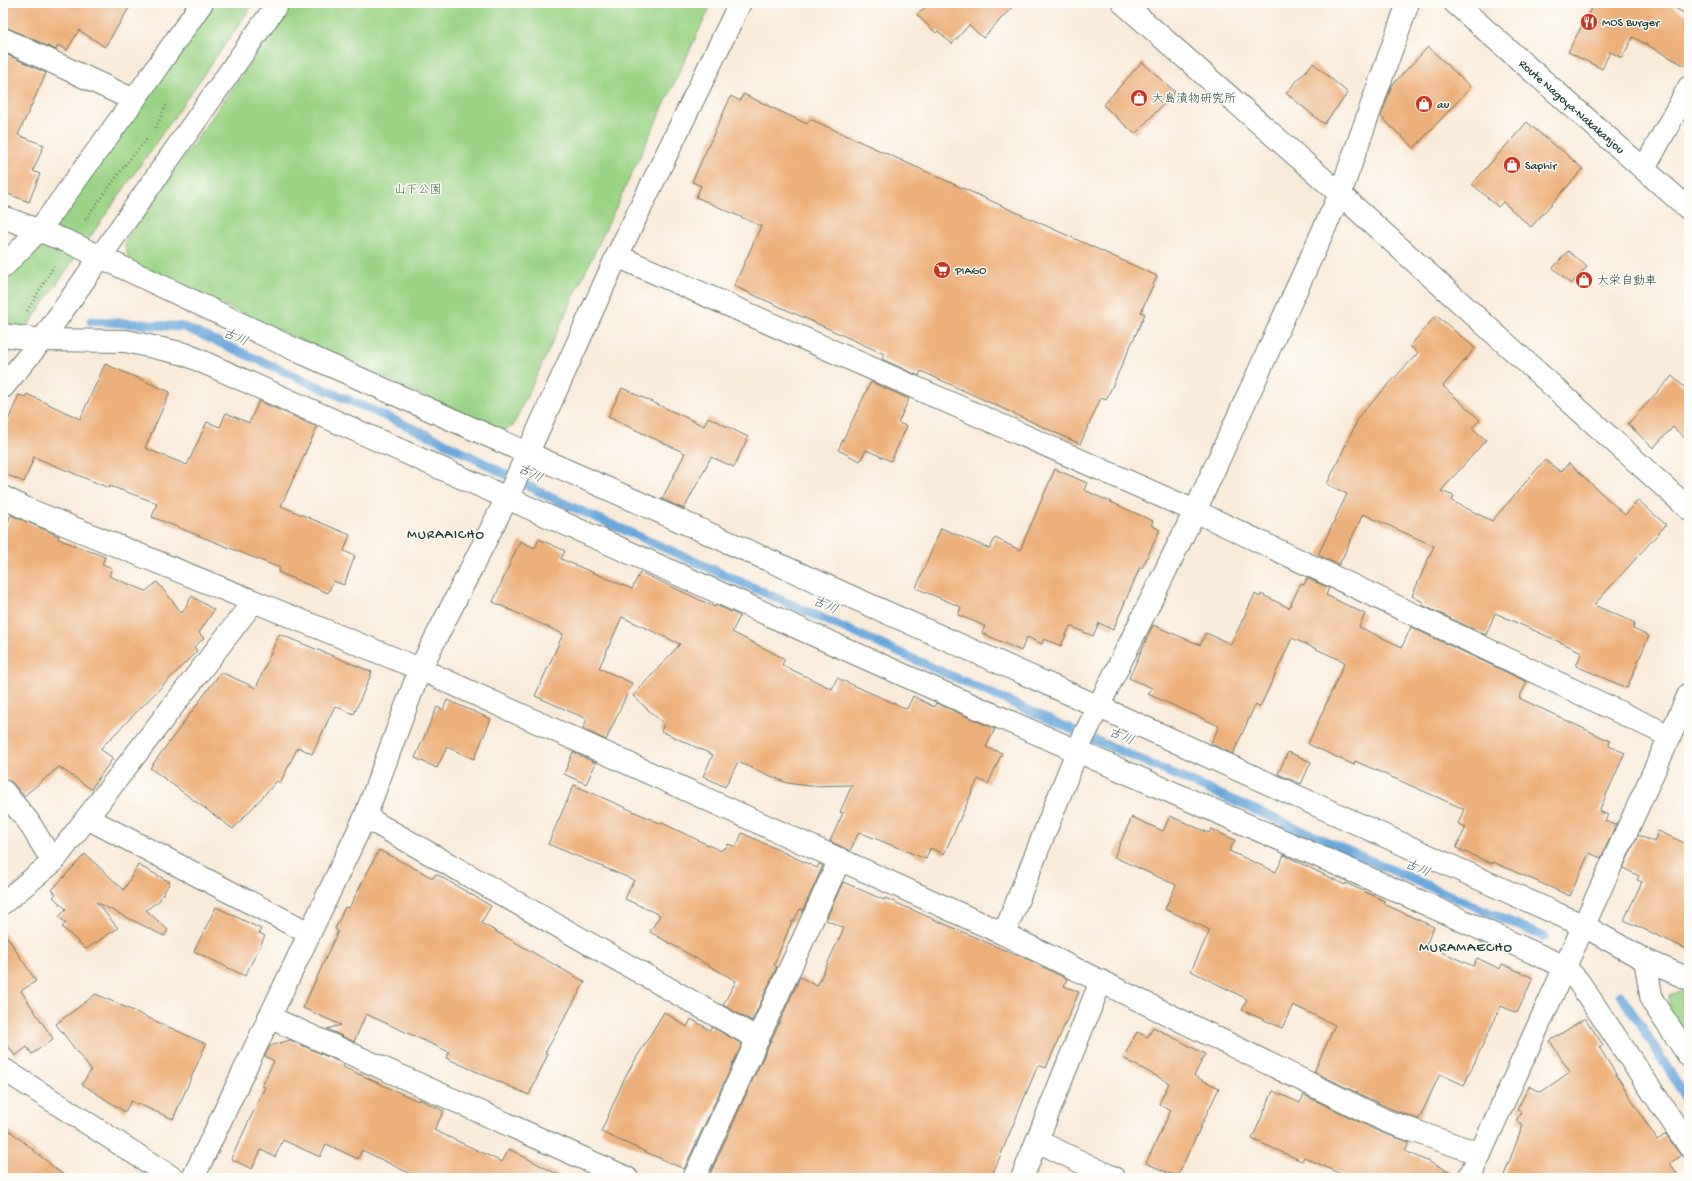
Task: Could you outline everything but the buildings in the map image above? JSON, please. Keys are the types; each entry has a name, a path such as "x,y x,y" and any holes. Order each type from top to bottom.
{"street":[{"path":"3,267 38,231 134,100 202,3"},
{"path":"3,387 42,340 278,3"},
{"path":"192,1178 365,816 420,669 508,495 617,256 740,3"},
{"path":"1123,3 1340,194 1689,509"},
{"path":"1004,934 1078,747 1196,511 1340,194 1408,3"},
{"name":"Route Nagoya-Nakakanjou","path":"1455,3 1689,209"},
{"path":"3,39 134,100"},
{"path":"1644,169 1689,87"},
{"path":"3,217 69,242 526,457 1095,711 1584,926 1645,960 1689,980"},
{"path":"617,256 1196,511 1670,736"},
{"path":"3,336 42,340 126,341 185,354 508,495 937,690 1078,747 1565,967 1578,981 1689,1146"},
{"path":"3,496 27,509 420,669 1004,934 1386,1121 1480,1154"},
{"path":"3,903 53,862 254,602"},
{"path":"1469,1178 1689,694"},
{"path":"3,791 28,821 53,862"},
{"path":"365,816 758,1039"},
{"path":"87,818 309,933"},
{"path":"694,1178 840,859"},
{"path":"1645,960 1652,1001 1689,1056"},
{"path":"1022,1178 1101,981"},
{"path":"270,1017 627,1178"},
{"path":"3,1069 174,1178"},
{"path":"1037,1141 1114,1178"}],"green space":[{"path":"213,3 254,3 3,361 3,274"},
{"name":"山下公園","path":"292,3 712,3 513,426 502,431 130,263 124,243"},
{"path":"1682,990 1689,994 1689,1043 1669,1012 1669,995"}],"waterway":[{"name":"古川","path":"91,321 184,327 437,439 550,497 1109,746 1545,937"},
{"name":"古川","path":"1620,995 1644,1030 1689,1103"}],"place":[{"name":"MOS Burger","path":"1589,22"},
{"name":"大島漬物研究所","path":"1139,98"},
{"name":"au","path":"1424,104"},
{"name":"Saphir","path":"1512,165"},
{"name":"PIAGO","path":"942,270"},
{"name":"大栄自動車","path":"1584,280"}],"district":[{"name":"MURAAICHO","path":"446,533"},
{"name":"MURAMAECHO","path":"1466,946"}]}
